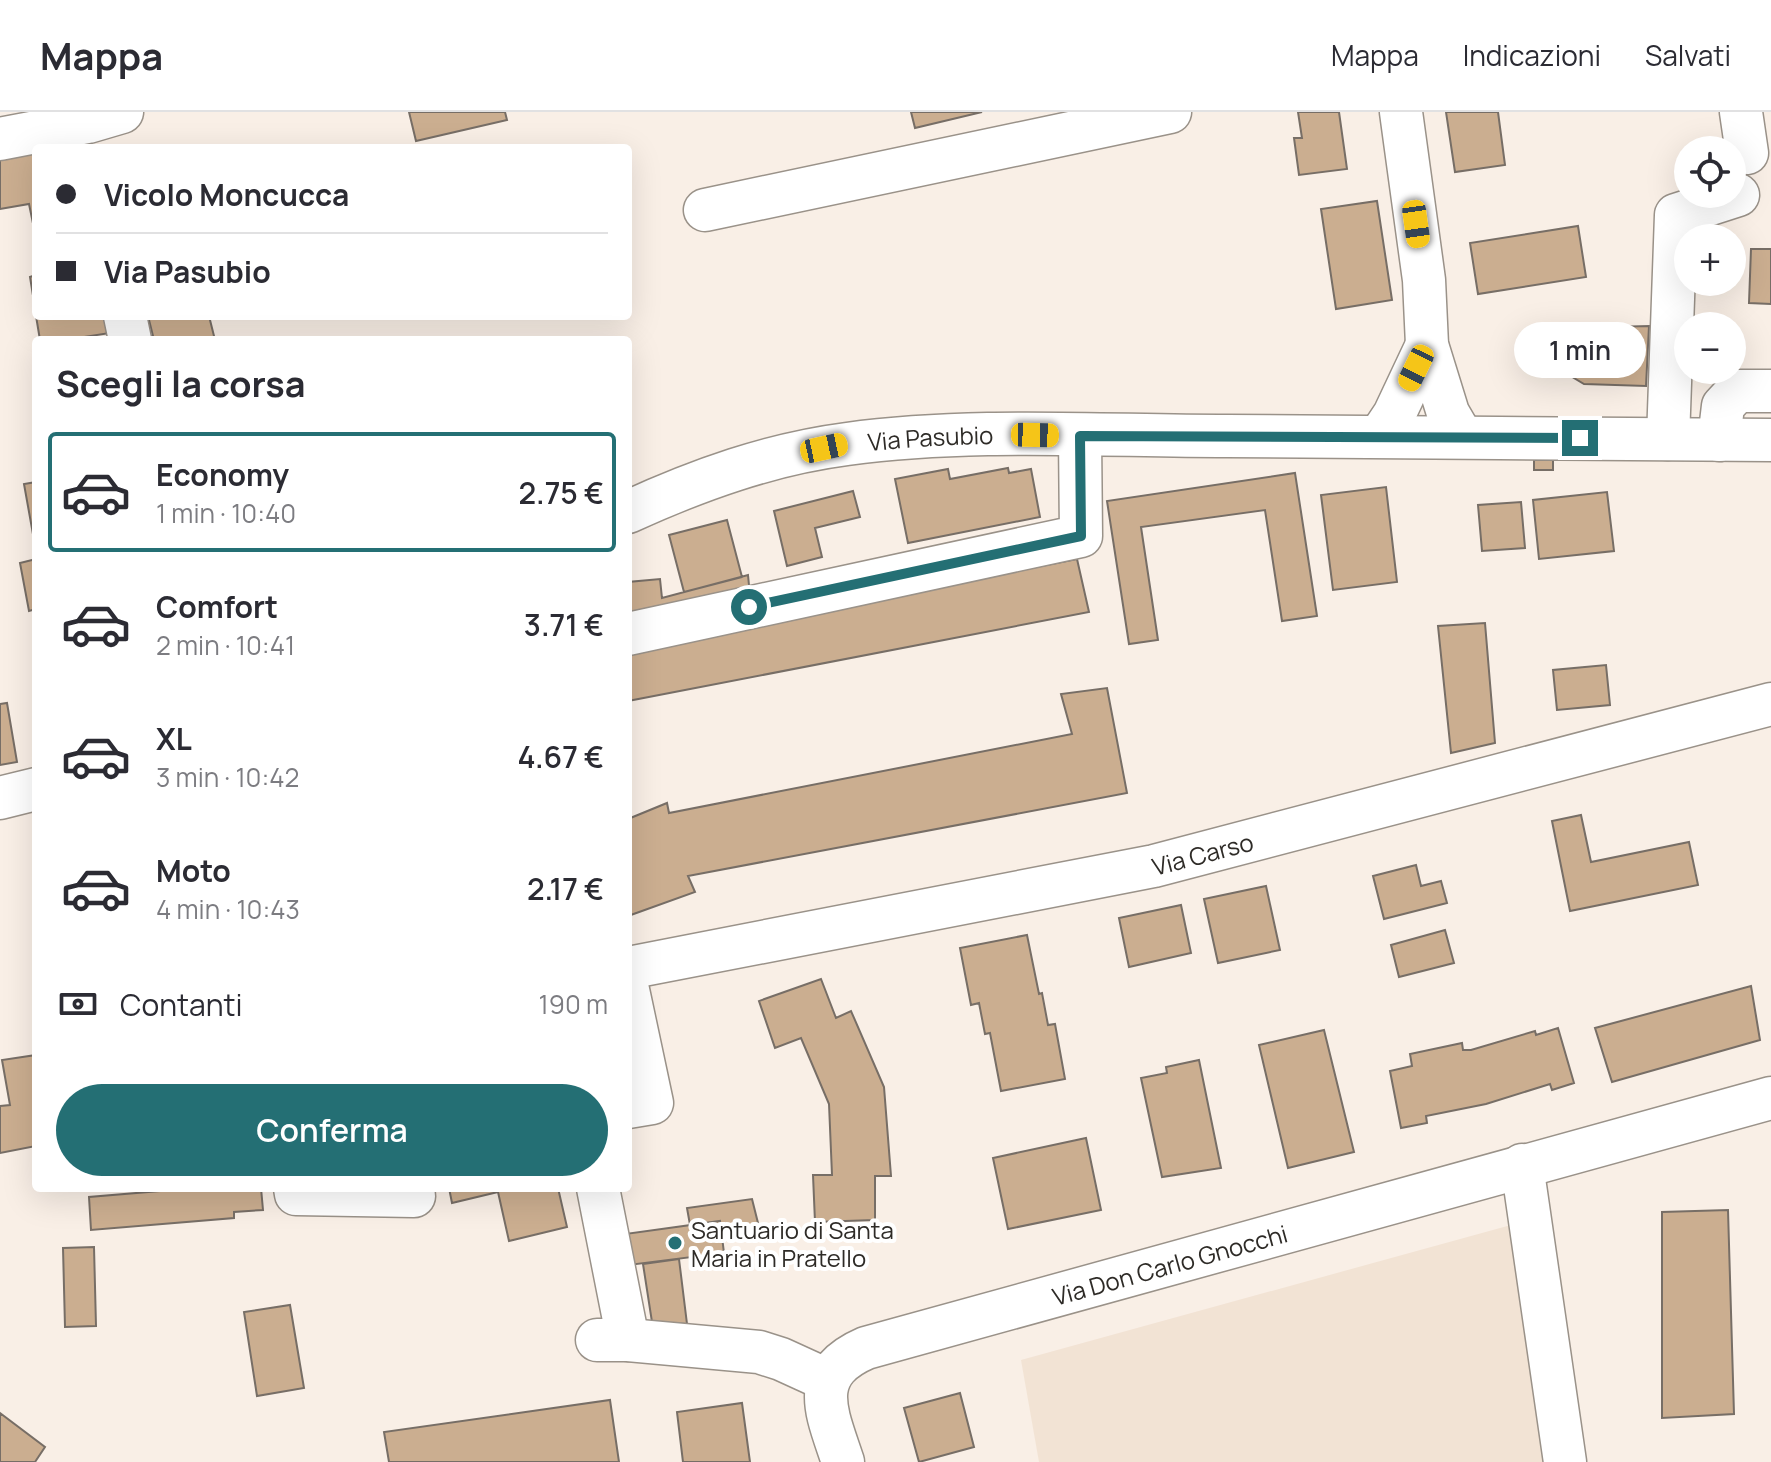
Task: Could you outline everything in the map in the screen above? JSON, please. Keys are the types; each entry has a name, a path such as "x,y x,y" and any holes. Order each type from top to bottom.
{"street":[{"path":"705,210 1170,112"},
{"path":"1401,112 1424,280 1427,345 1448,413 1462,437"},
{"path":"1741,112 1747,153"},
{"path":"0,139 101,127"},
{"path":"1668,439 1676,215 1698,208"},
{"path":"1380,436 1394,415 1427,345"},
{"path":"1719,440 1723,406 1737,391 1771,391"},
{"name":"Via Pasubio","path":"632,510 693,483 727,472 844,444 983,436 1771,440"},
{"path":"632,633 1081,536 1080,436"},
{"name":"Via Carso","path":"632,967 1154,866 1771,704"},
{"path":"0,798 32,790"},
{"path":"632,1009 652,1103 632,1106"},
{"name":"Via Don Carlo Gnocchi","path":"827,1380 846,1357 866,1348 1771,1098"},
{"path":"1522,1165 1565,1462"},
{"path":"296,1192 414,1196"},
{"path":"598,1192 613,1340 759,1352 827,1380 825,1398 843,1462"}],"shaded area":[{"path":"1511,1225 1552,1462 1039,1462 1021,1360"}],"building":[{"path":"409,112 505,112 507,120 416,141"},
{"path":"911,112 982,112 915,128"},
{"path":"1298,112 1339,112 1347,169 1299,175 1294,138 1302,138"},
{"path":"1446,112 1498,112 1505,165 1455,172"},
{"path":"32,149 32,219 29,204 0,209 0,155"},
{"path":"1377,201 1392,300 1336,309 1321,209"},
{"path":"1578,226 1586,277 1478,294 1470,243"},
{"path":"1751,249 1771,249 1771,304 1749,303"},
{"path":"37,320 107,320 110,333 91,336 39,336"},
{"path":"149,320 210,320 214,336 153,336"},
{"path":"1649,326 1646,386 1584,384 1564,372 1569,328"},
{"path":"1534,460 1553,460 1553,470 1534,470"},
{"path":"1008,468 1009,473 1031,469 1040,517 908,543 895,479 948,469 950,479"},
{"path":"1295,473 1317,616 1282,621 1265,510 1141,527 1158,640 1129,644 1107,501"},
{"path":"32,483 32,529 24,484"},
{"path":"1386,487 1397,582 1333,590 1321,495"},
{"path":"853,491 860,517 815,528 822,557 787,566 774,511"},
{"path":"1607,492 1614,551 1539,559 1533,500"},
{"path":"1521,502 1525,548 1482,551 1478,505"},
{"path":"727,520 742,577 684,592 669,535"},
{"path":"1077,559 1089,612 632,700 632,646"},
{"path":"32,560 32,610 29,611 20,563"},
{"path":"748,575 751,606 632,623 632,582 660,579 662,598"},
{"path":"1485,623 1495,743 1451,753 1438,626"},
{"path":"1606,665 1610,705 1557,710 1553,670"},
{"path":"1107,688 1127,793 688,876 695,892 632,915 632,817 667,803 669,813 1072,734 1061,694"},
{"path":"7,703 17,762 0,765 0,704"},
{"path":"1581,815 1591,862 1689,842 1698,885 1570,911 1552,821"},
{"path":"1416,865 1421,886 1441,881 1447,903 1384,919 1373,876"},
{"path":"1266,886 1280,950 1218,963 1204,899"},
{"path":"1181,905 1191,953 1129,967 1119,918"},
{"path":"1445,930 1454,963 1399,977 1391,945"},
{"path":"1027,935 1048,1025 1055,1024 1065,1079 1001,1091 990,1033 985,1034 979,1003 971,1005 960,948"},
{"path":"821,979 836,1018 851,1011 884,1087 891,1176 875,1176 875,1220 815,1222 813,1175 832,1175 829,1104 801,1038 775,1048 759,1001"},
{"path":"1751,986 1760,1040 1612,1082 1595,1028"},
{"path":"1558,1028 1574,1083 1552,1090 1550,1084 1486,1104 1426,1116 1427,1123 1401,1128 1390,1071 1412,1066 1410,1054 1462,1043 1463,1050 1471,1050 1535,1031 1536,1035"},
{"path":"1324,1030 1354,1152 1288,1168 1259,1045"},
{"path":"32,1056 32,1147 0,1153 0,1106 10,1105 2,1060"},
{"path":"1199,1060 1221,1168 1162,1177 1141,1078 1167,1073 1166,1067"},
{"path":"1086,1138 1101,1210 1008,1229 993,1158"},
{"path":"148,1192 261,1192 263,1210 234,1212 234,1218 91,1230 89,1197"},
{"path":"450,1192 498,1192 452,1203"},
{"path":"498,1192 559,1192 567,1227 509,1241"},
{"path":"752,1199 759,1227 722,1234 720,1221 690,1225 687,1208"},
{"path":"1728,1210 1734,1414 1662,1418 1662,1212"},
{"name":"Santuario di Santa Maria in Pratello","path":"720,1221 724,1253 629,1265 625,1234"},
{"path":"94,1247 96,1326 65,1327 63,1248"},
{"path":"679,1259 687,1324 652,1322 643,1264"},
{"path":"290,1305 304,1388 257,1396 244,1312"},
{"path":"960,1393 974,1447 919,1462 904,1408"},
{"path":"610,1400 619,1462 389,1462 384,1432"},
{"path":"742,1403 750,1462 683,1462 677,1412"},
{"path":"0,1413 45,1447 35,1462 0,1462"}],"place":[{"name":"Santuario di Santa Maria in Pratello","path":"675,1243"}],"route":[{"path":"749,607 1081,536 1080,436 1580,438"}]}
